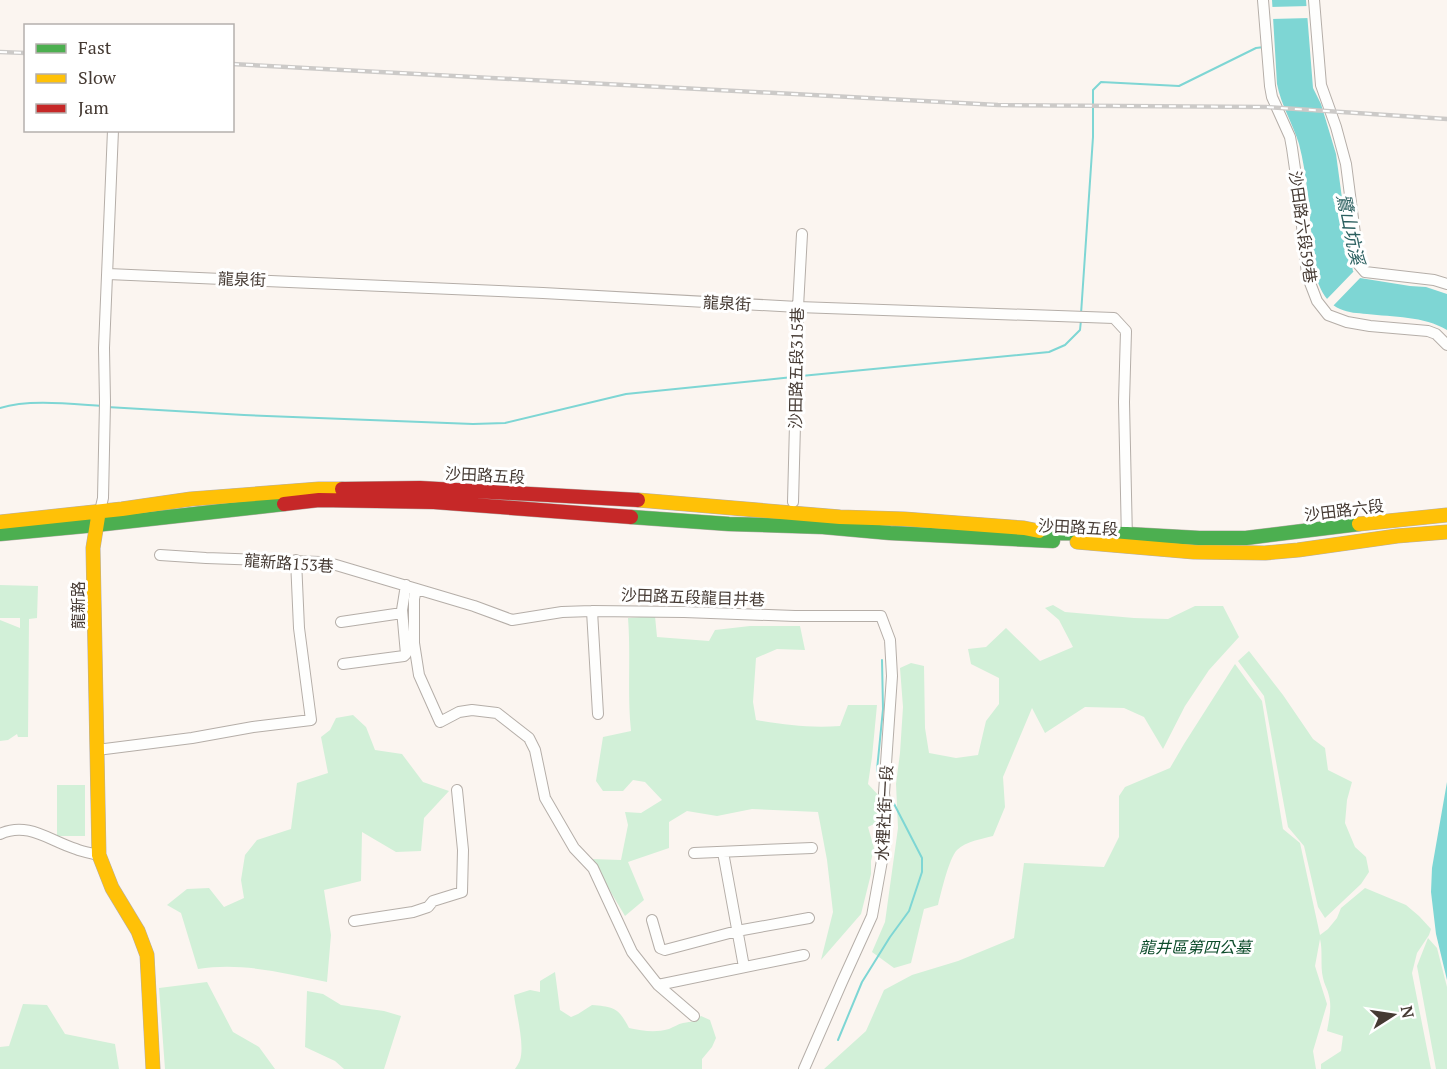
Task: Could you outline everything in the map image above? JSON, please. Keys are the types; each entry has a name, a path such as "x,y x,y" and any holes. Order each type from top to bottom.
{"street":[{"name":"沙田路六段59巷","path":"1263,0 1270,86 1272,97 1293,148 1307,275 1317,301 1328,315 1345,321 1370,326 1428,331 1436,334 1447,345"},
{"path":"1314,0 1321,85 1346,164 1359,265 1365,272 1434,280 1447,284"},
{"name":"龍新路","path":"113,132 104,348 103,498 93,548 99,855 112,888 138,931 147,955 153,1069"},
{"name":"沙田路五段315巷","path":"791,509 802,234"},
{"name":"龍泉街","path":"108,274 531,292 798,307 1114,318 1126,332 1124,402 1127,540"},
{"name":"沙田路五段","path":"0,522 191,500 325,495 420,488 545,494 739,509 791,509 1024,528 1049,533 1127,540 1179,551 1248,554"},
{"path":"543,511 545,494"},
{"name":"沙田路五段","path":"0,534 96,525 325,495 737,524 819,527 990,543 1246,538"},
{"path":"791,509 791,521 758,521 737,524 724,535 738,530 786,532 819,527"},
{"name":"沙田路六段","path":"1246,538 1447,515"},
{"name":"沙田路五段","path":"907,534 935,531 967,533 970,531 970,524"},
{"name":"沙田路六段","path":"1248,554 1447,532"},
{"path":"990,543 991,537 998,533 1049,533"},
{"name":"龍新路153巷","path":"160,555 320,562 474,606 505,618"},
{"path":"97,750 311,720 299,628 296,560"},
{"path":"343,664 406,654 403,599 411,587"},
{"path":"411,587 414,599 414,643 419,675 440,722 459,712 472,710 497,713 529,738 535,750 545,798 574,848 593,868 632,952 658,985 694,1016"},
{"path":"592,611 598,714"},
{"name":"沙田路五段龍目井巷","path":"505,618 512,620 562,612 592,611 881,616"},
{"path":"341,622 402,613"},
{"name":"水裡社街一段","path":"804,1069 872,916 883,855 887,822 884,793 892,676 890,640 881,616"},
{"path":"354,921 413,912 462,892 463,850 457,790"},
{"path":"0,834 25,828 76,850 99,855"},
{"path":"694,853 812,848"},
{"path":"723,852 744,968"},
{"path":"652,920 660,948 665,950 737,931 809,918"},
{"path":"658,985 804,955"}],"green space":[{"path":"0,585 38,586 37,618 29,619 28,737 18,737 17,734 8,740 0,741 0,620 20,628 20,618 0,618"},
{"path":"1053,605 1065,612 1168,619 1195,606 1223,606 1239,637 1209,670 1185,706 1163,749 1144,717 1124,708 1085,707 1045,733 1032,708 1003,777 1005,807 993,836 969,842 954,854 938,905 924,909 911,963 894,968 872,952 885,922 898,828 896,784 903,707 900,668 911,663 924,666 925,728 929,753 956,758 978,755 986,721 999,704 999,678 971,664 968,649 986,647 1006,628 1040,661 1073,647 1059,620 1045,608"},
{"path":"655,616 657,637 709,641 715,630 750,626 800,626 805,650 777,649 756,658 753,702 756,720 798,726 840,726 848,705 877,705 868,784 880,797 880,821 868,827 874,848 871,874 861,914 821,960 833,912 818,812 752,809 717,816 687,811 669,822 669,848 628,862 644,900 625,916 591,859 621,860 628,825 625,812 641,813 662,800 645,782 633,780 623,791 603,791 596,781 603,737 631,731 628,618"},
{"path":"1249,651 1313,739 1325,748 1328,770 1352,782 1347,800 1345,823 1355,847 1366,857 1369,872 1361,884 1325,918 1318,907 1304,846 1288,827 1264,696 1238,661"},
{"name":"龍井區第四公墓","path":"1235,664 1262,701 1283,829 1300,843 1320,935 1337,918 1341,908 1365,888 1406,905 1431,929 1417,953 1412,973 1431,1069 1321,1069 1321,1064 1341,1051 1343,1036 1327,1031 1330,1005 1322,973 1320,939 1315,966 1327,1004 1313,1051 1316,1069 824,1069 866,1031 884,990 912,975 958,961 1014,938 1024,863 1104,867 1119,837 1119,796 1125,787 1170,768"},
{"path":"353,715 366,727 375,750 402,754 423,782 449,791 424,818 421,851 396,852 362,832 361,881 324,890 331,935 327,982 247,968 198,969 181,913 167,905 187,889 209,888 224,907 244,898 241,880 245,855 257,840 291,829 297,783 328,773 321,737 330,730 336,718"},
{"path":"57,785 85,785 85,836 57,836"},
{"path":"1428,938 1437,948 1447,987 1447,1069 1436,1069 1417,966"},
{"path":"555,972 560,1010 571,1017 592,1005 615,1009 629,1028 644,1031 669,1029 681,1023 694,1021 701,1016 710,1020 716,1038 702,1059 702,1069 515,1069 520,1060 521,1046 514,995 530,990 540,992 540,981"},
{"path":"207,982 233,1032 259,1047 275,1069 165,1069 159,988"},
{"path":"307,991 323,994 341,1005 384,1011 401,1016 384,1069 344,1069 335,1061 305,1047"},
{"path":"23,1004 47,1005 65,1034 115,1044 119,1069 0,1069 0,1047 9,1046"}],"water":[{"path":"1272,0 1306,0 1313,88 1321,104 1336,154 1353,271 1360,278 1426,287 1447,294 1447,330 1418,320 1340,309 1327,299 1323,292 1314,269 1302,155 1277,84"},
{"path":"1447,782 1447,980 1436,934 1431,892 1432,868"}],"pier":[{"path":"1309,6 1310,18 1271,19 1270,7"},
{"path":"1355,270 1362,276 1333,306 1326,300"}],"waterway":[{"path":"1081,314 1093,137 1093,90 1101,82 1179,86 1256,48 1264,47"},
{"path":"801,376 1049,352 1065,345 1080,330 1081,320"},
{"path":"107,407 244,415 473,424 505,423 626,394 793,377"},
{"path":"0,408 37,403 102,406"},
{"path":"880,780 877,770 883,709 882,660"},
{"path":"838,1040 862,982 909,911 922,872 922,858 891,798"}],"railway":[{"path":"0,52 24,53"},
{"path":"234,64 998,105 1266,107 1447,119"}],"traffic: fast":[{"path":"0,534 284,504"},
{"path":"631,517 1053,541"},
{"path":"1039,531 1246,538 1359,524"}],"traffic: slow":[{"path":"0,522 191,499 342,489"},
{"path":"638,500 840,517 904,519 1024,528 1039,531"},
{"path":"1359,524 1447,515"},
{"path":"98,517 93,548 99,855 112,888 138,931 147,955 153,1069"},
{"path":"1077,542 1194,552 1265,553 1447,532"}],"traffic: jam":[{"path":"342,489 420,488 638,500"},
{"path":"284,504 319,500 434,502 631,517"}],"water label":[{"name":"鷺山坑溪","path":"1351,229"}]}
